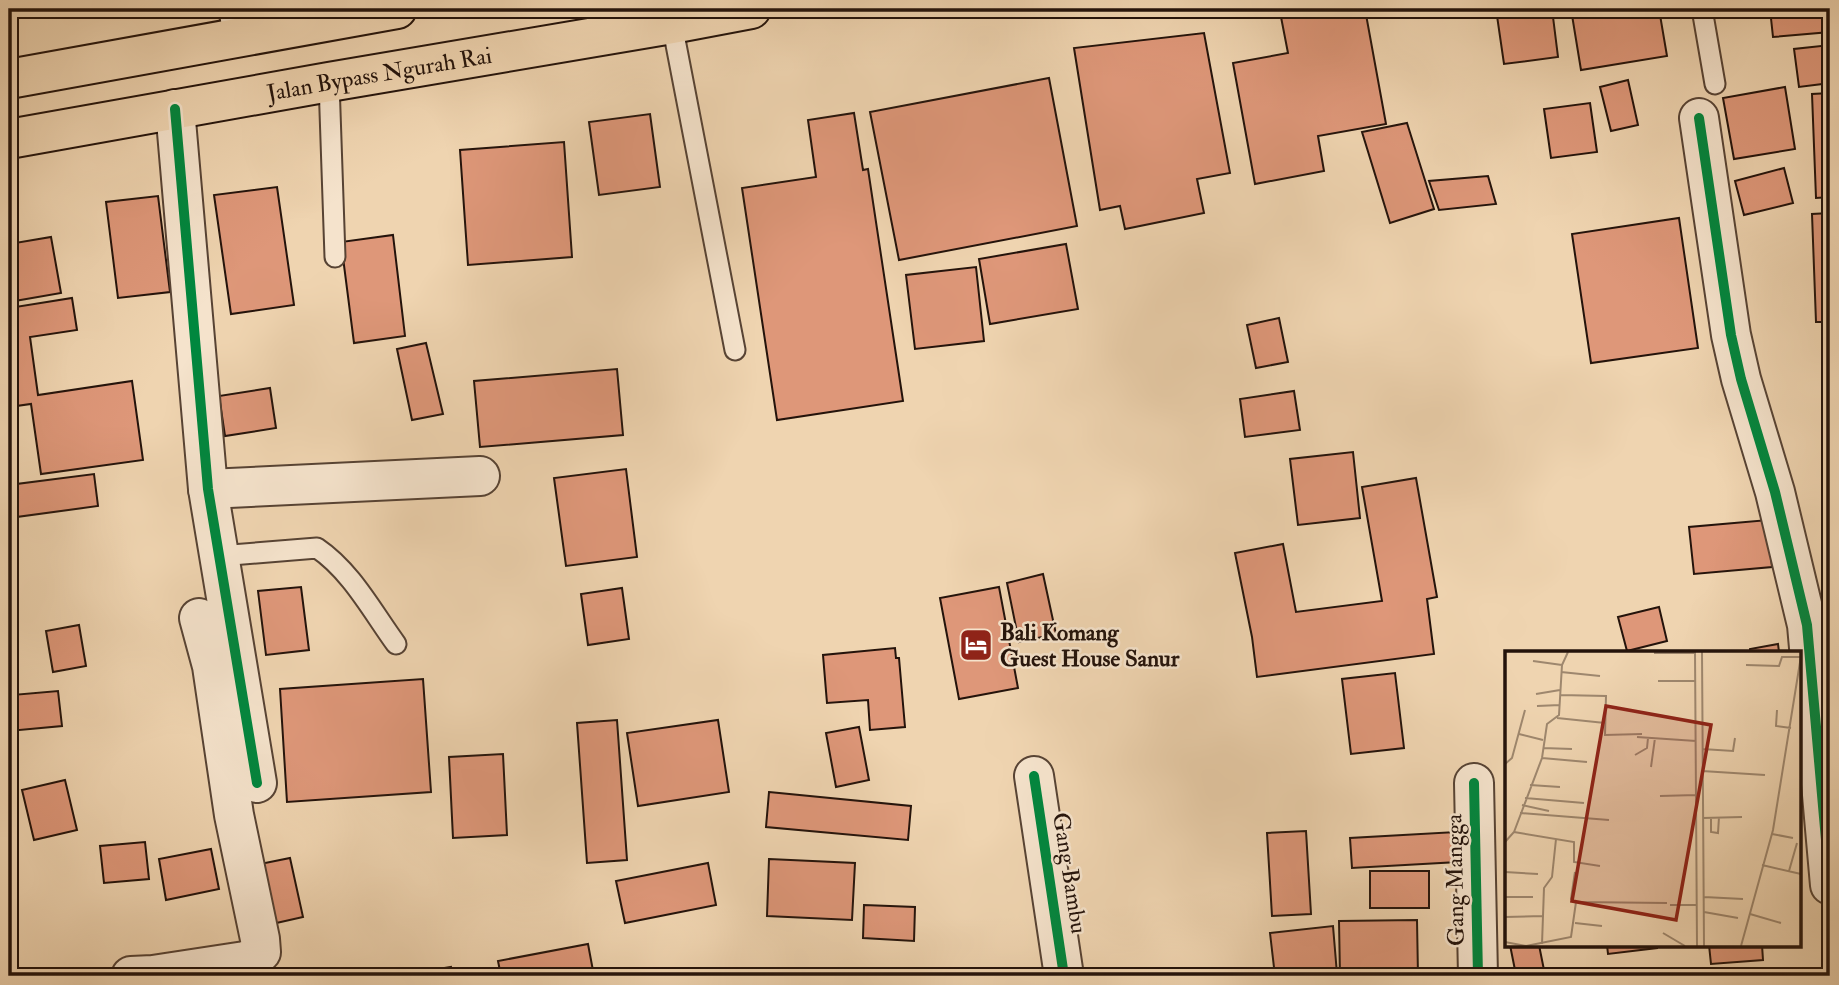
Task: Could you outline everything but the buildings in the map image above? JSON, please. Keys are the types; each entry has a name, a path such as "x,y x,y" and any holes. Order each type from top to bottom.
{"highway":[{"path":"9,79 231,23 397,9"},
{"name":"Jalan Bypass Ngurah Rai","path":"9,139 751,9"}],"street":[{"path":"175,109 208,489 257,782"},
{"path":"1699,118 1731,335 1741,379 1775,492 1807,625 1830,885"},
{"path":"208,489 480,476"},
{"path":"146,976 245,961 261,952 234,815 212,666 199,618"},
{"name":"Gang Bambu","path":"1034,776 1064,976"},
{"name":"Gang Mangga","path":"1474,783 1478,976"}],"lane":[{"path":"1702,9 1715,84"},
{"path":"671,24 735,350"},
{"path":"328,82 335,257"},
{"path":"219,556 317,548 331,557 345,572 396,644"}],"marked path":[{"path":"131,976 153,975"}],"cycle path":[{"path":"175,109 208,489 257,783"},
{"path":"1699,118 1731,335 1741,379 1775,492 1807,625 1830,885"},
{"path":"1034,776 1064,976"},
{"path":"1474,783 1478,976"}],"place":[{"name":"Bali Komang Guest House Sanur","path":"976,645"}]}
